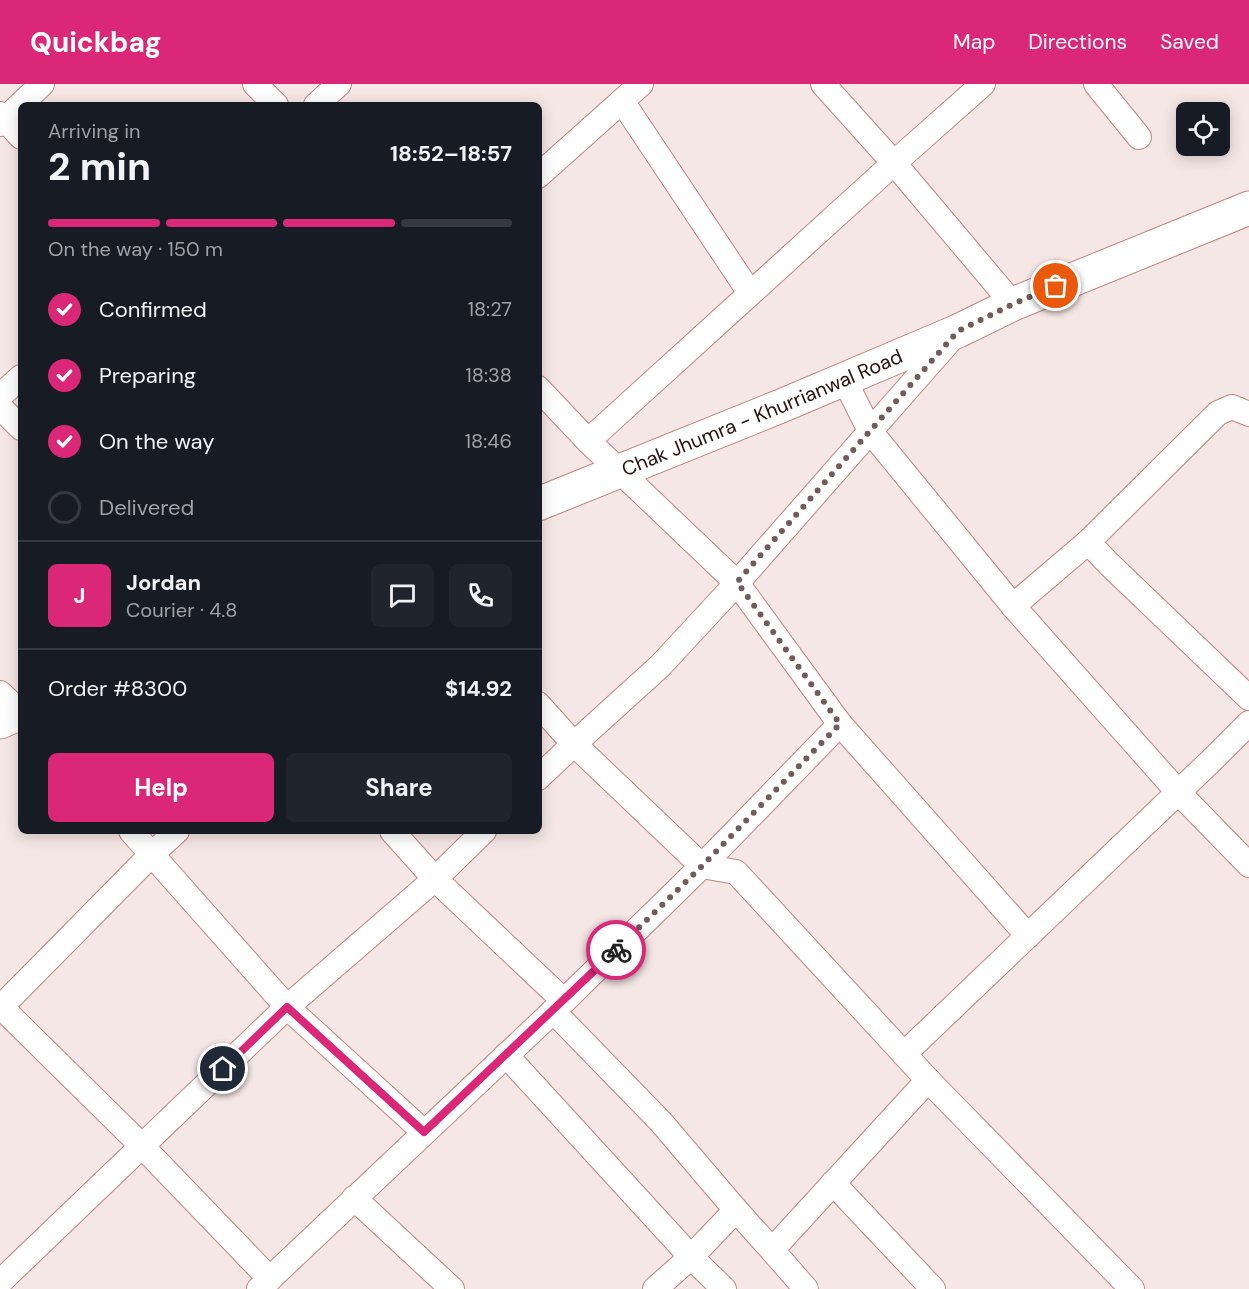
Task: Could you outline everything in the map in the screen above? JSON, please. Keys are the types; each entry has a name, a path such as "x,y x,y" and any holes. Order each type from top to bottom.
{"main road":[{"name":"Chak Jhumra - Khurrianwal Road","path":"542,502 844,379 958,331 1013,304 1249,208"},
{"path":"0,722 18,714"}],"street":[{"path":"21,102 42,84"},
{"path":"255,84 273,102"},
{"path":"319,102 339,84"},
{"path":"542,172 641,84"},
{"path":"823,84 894,163 1013,304"},
{"path":"588,441 983,84"},
{"path":"1096,84 1139,137"},
{"path":"622,101 750,293"},
{"path":"18,105 2,119 18,134"},
{"path":"542,774 660,666 958,331"},
{"path":"844,379 870,431 1013,606 1178,792 1249,866"},
{"path":"0,396 18,380"},
{"path":"542,392 588,441 737,582 840,724 1028,936"},
{"path":"0,407 18,425"},
{"path":"1013,606 1088,542 1218,413 1232,407 1249,414"},
{"path":"1088,542 1249,698"},
{"path":"0,693 18,710"},
{"path":"542,708 574,744 702,866 736,872 927,1080 1132,1289"},
{"path":"904,1054 1249,723"},
{"path":"174,834 0,1007 142,1146 265,1284 702,866 840,724"},
{"path":"134,834 287,1007 424,1132"},
{"path":"395,834 558,1006 806,1289"},
{"path":"0,1282 287,1007 435,879 481,834"},
{"path":"506,1055 724,1289"},
{"path":"772,1250 927,1080"},
{"path":"833,1183 933,1289"},
{"path":"354,1198 452,1289"},
{"path":"655,1289 692,1257 736,1210"}],"way so far":[{"path":"616,950 702,866 840,724 737,582 958,331 1056,286"}],"route":[{"path":"223,1069 287,1007 424,1132 616,950"}]}
